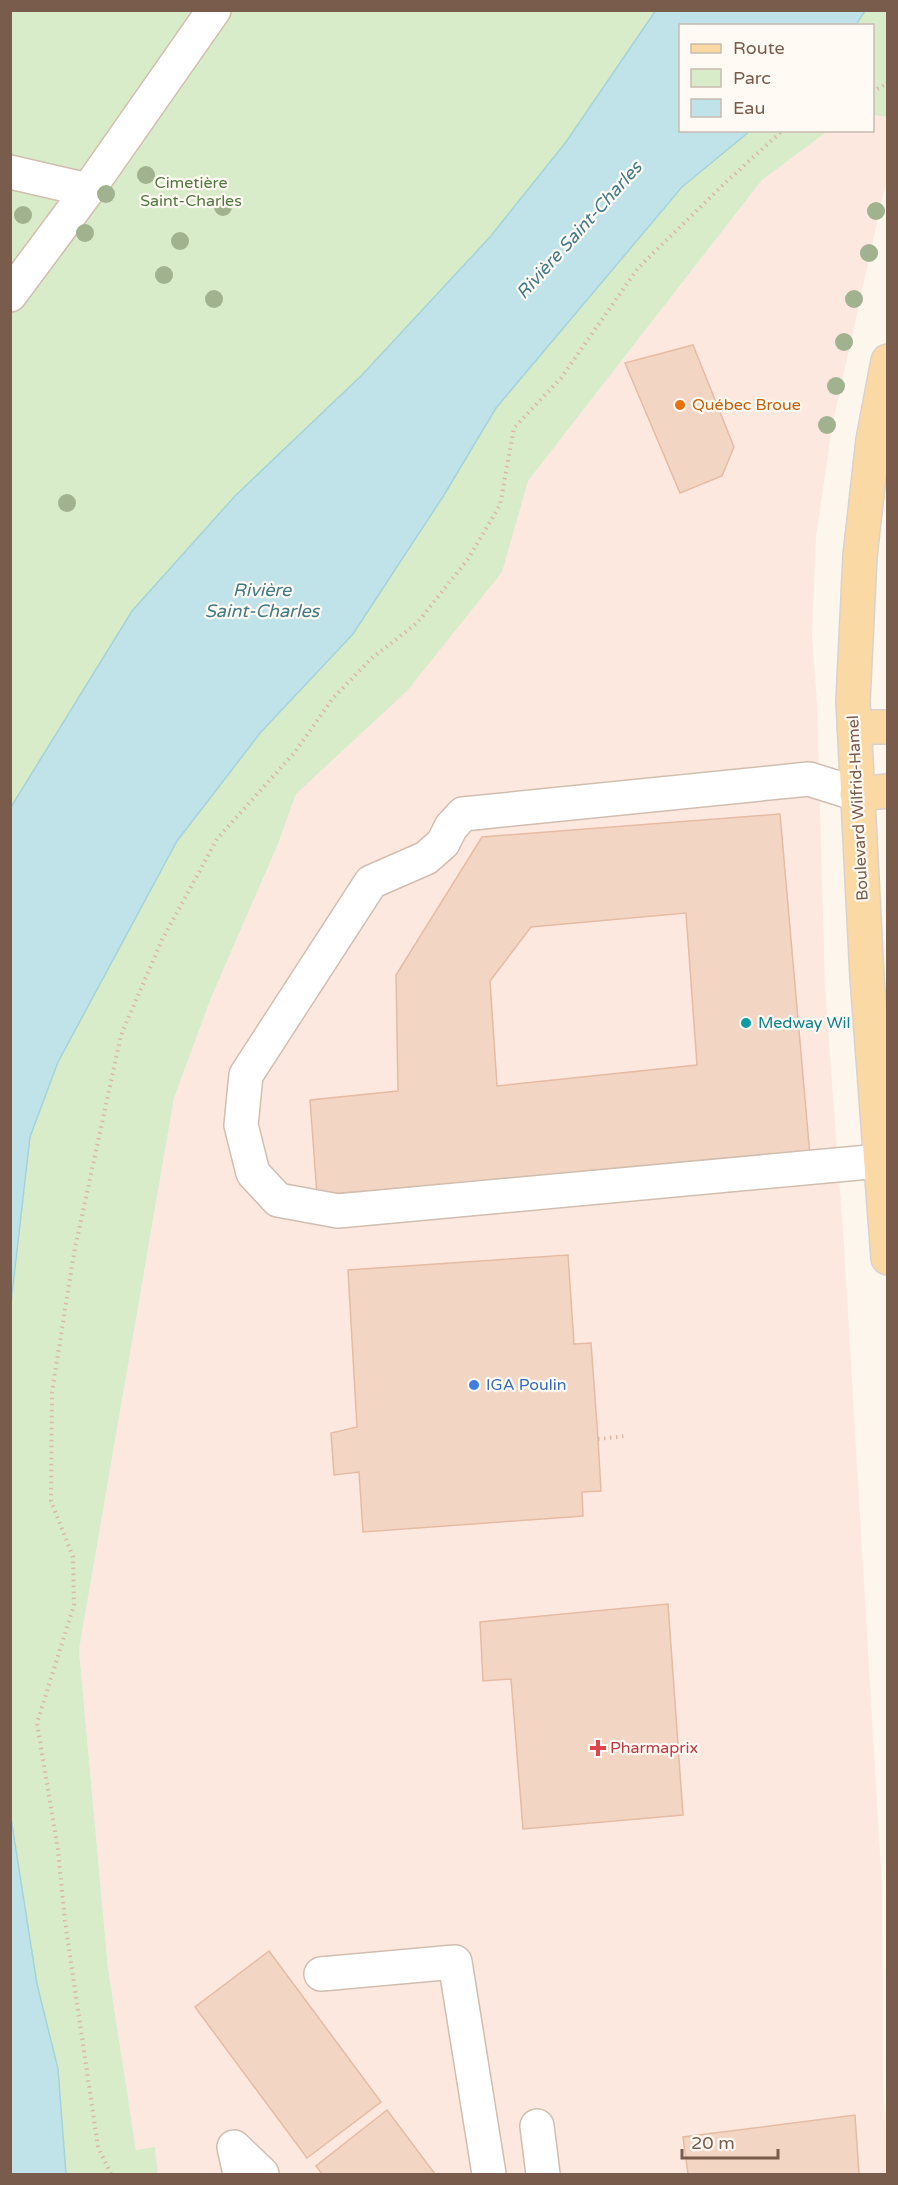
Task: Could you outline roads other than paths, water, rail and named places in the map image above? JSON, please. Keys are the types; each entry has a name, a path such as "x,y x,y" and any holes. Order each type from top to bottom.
{"main road":[{"name":"Boulevard Wilfrid-Hamel","path":"888,361 873,440 860,556 853,701 854,727 872,793 880,1161 888,1258"},
{"path":"854,727 888,727"}],"street":[{"path":"10,294 88,190 214,10"},
{"path":"10,172 88,190"},
{"path":"872,793 809,779 463,814 443,843 426,858 371,882 246,1075 241,1125 253,1173 278,1200 338,1211 880,1161"},
{"path":"321,1974 455,1962 489,2175"},
{"path":"537,2126 543,2175"},
{"path":"240,2175 234,2147 262,2175"}],"water":[{"name":"Rivière Saint-Charles","path":"656,10 865,11 857,24 679,24 679,132 749,132 682,187 496,408 444,495 353,634 261,732 177,841 58,1062 30,1137 11,1303 11,807 132,611 235,496 362,375 490,237 566,142"},
{"path":"11,1818 37,1984 58,2069 66,2174 11,2174"}],"place":[{"name":"Québec Broue","path":"680,405"},
{"name":"Medway Wil","path":"746,1023"},
{"name":"IGA Poulin","path":"474,1385"},
{"name":"Pharmaprix","path":"598,1748"}],"park label":[{"name":"Cimetière Saint-Charles","path":"191,192"}]}
